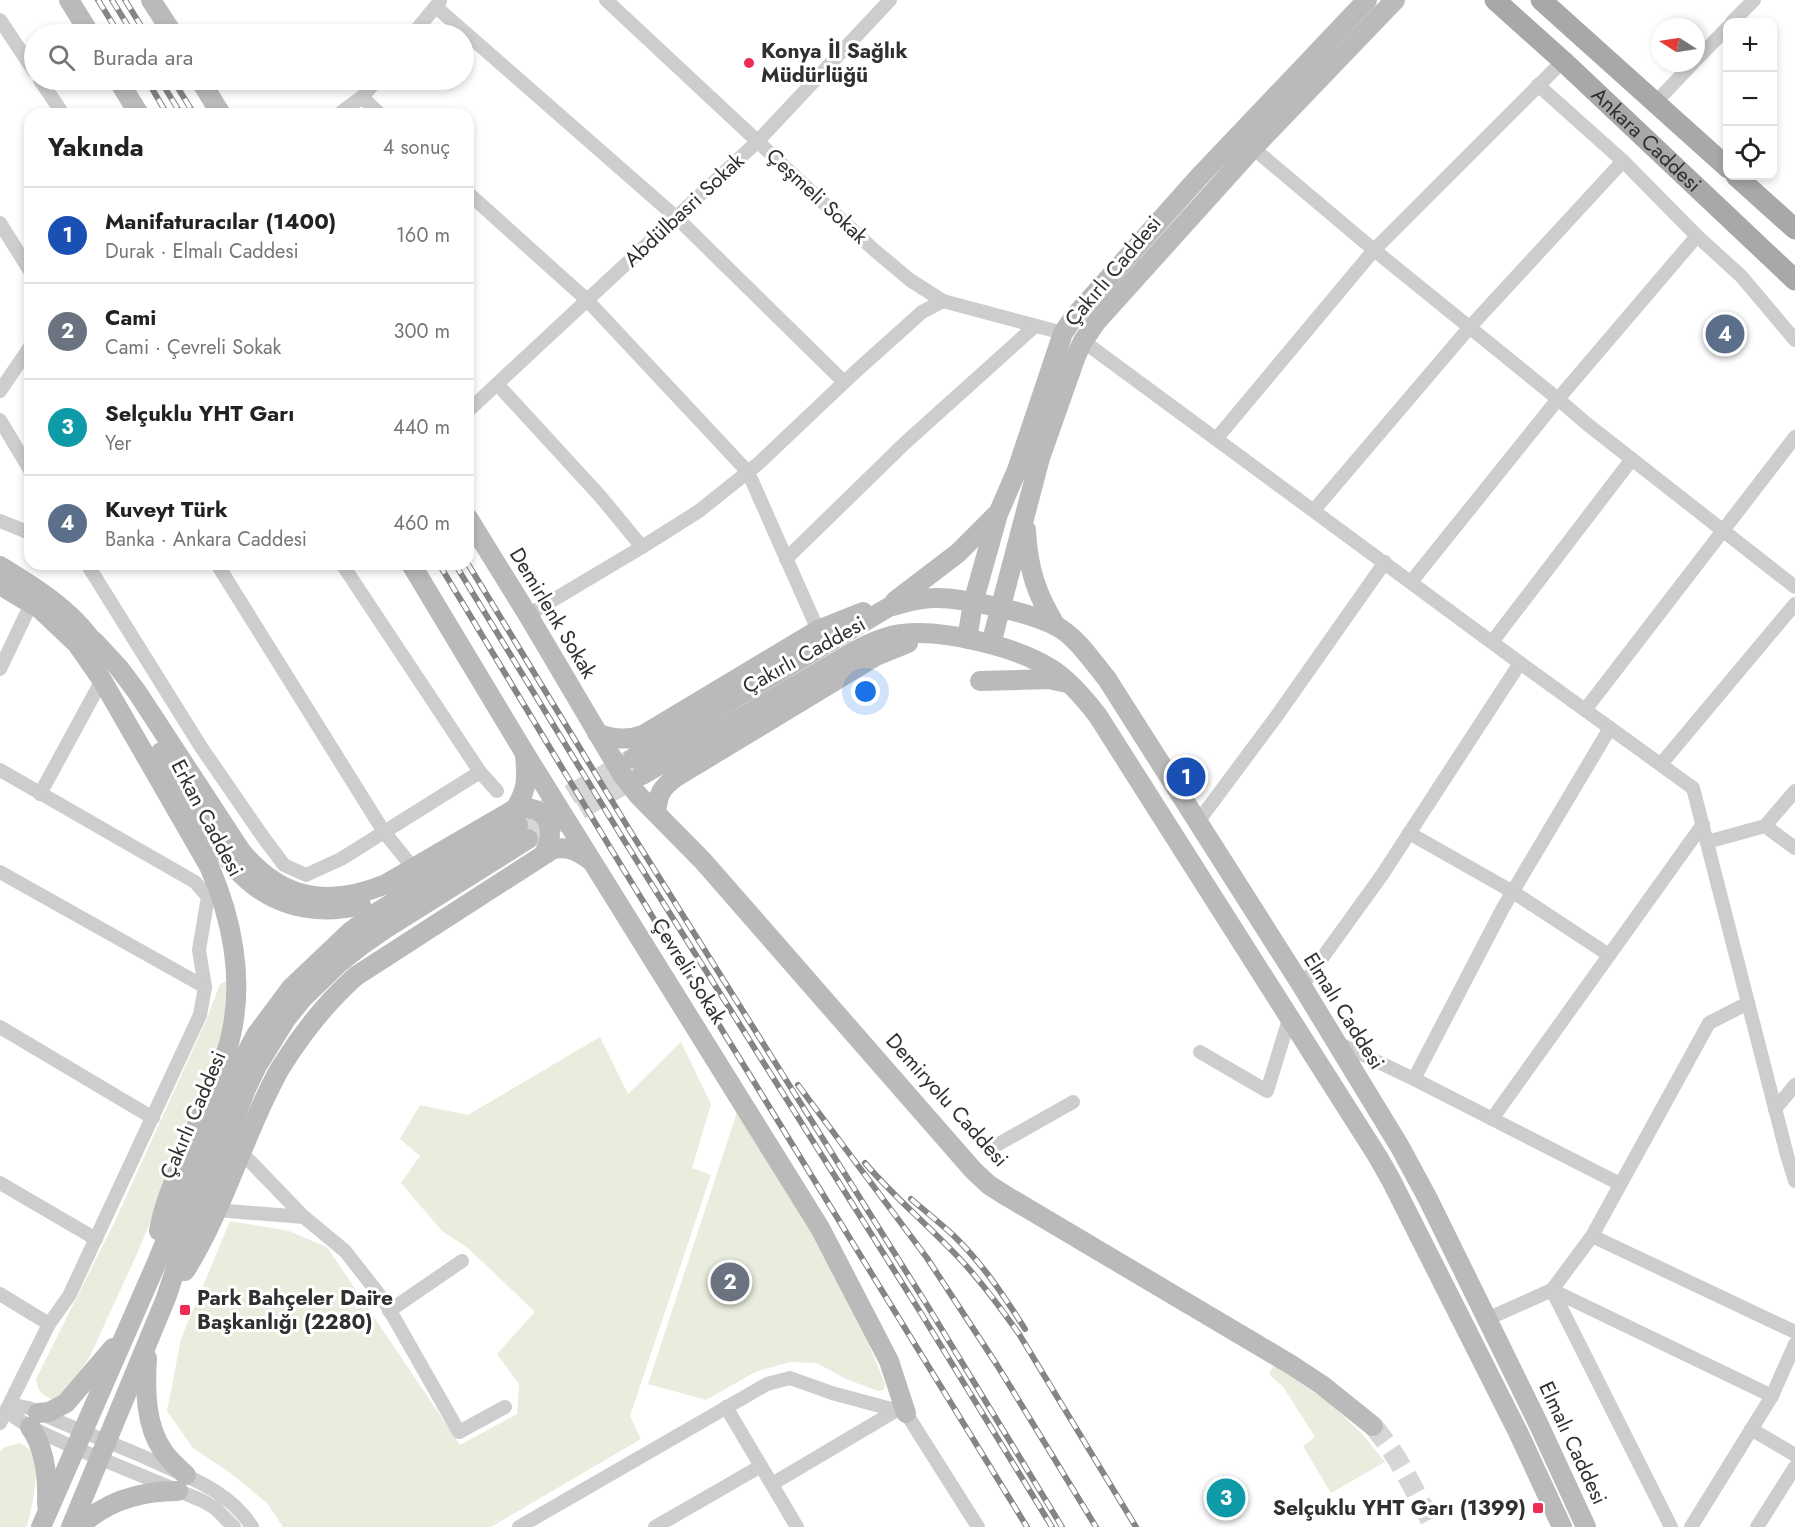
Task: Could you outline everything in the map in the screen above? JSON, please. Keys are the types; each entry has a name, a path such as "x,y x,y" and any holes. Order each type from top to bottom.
{"main road":[{"path":"69,0 84,24"},
{"path":"151,0 166,24"},
{"name":"Çakırlı Caddesi","path":"973,603 934,598 889,607 638,766 886,637 904,634 947,635 967,639 973,603 998,514 1017,470 1063,333 1074,317 1198,178 1367,0"},
{"name":"Çakırlı Caddesi","path":"992,644 1040,458 1083,341 1097,321 1253,148 1395,0"},
{"name":"Ankara Caddesi","path":"1542,0 1723,164"},
{"name":"Ankara Caddesi","path":"1494,2 1563,61 1795,280"},
{"path":"124,90 135,108"},
{"path":"206,90 217,108"},
{"name":"Ankara Caddesi","path":"1740,180 1795,229"},
{"path":"1774,259 1795,290"},
{"path":"597,733 620,740 643,735 818,630 864,612 889,607 958,553 998,514"},
{"path":"1025,515 1026,542 1034,584 1056,626"},
{"name":"Demirlenk Sokak","path":"474,528 597,733"},
{"name":"Erkan Caddesi","path":"0,566 55,603 94,641 232,865 249,882 267,895 288,905 335,910 380,899 436,876"},
{"name":"Çevreli Sokak","path":"415,570 524,752 820,1228 889,1361 902,1412"},
{"name":"Erkan Caddesi","path":"0,585 40,609 77,644 102,680 209,866 228,921 235,967 231,1036 166,1203 157,1242 157,1262"},
{"name":"Elmalı Caddesi","path":"973,603 1056,626 1082,648 1107,679 1302,986 1400,1147 1423,1188 1538,1423 1586,1527"},
{"path":"656,813 660,792 676,777 876,656 910,642 947,635"},
{"path":"967,639 992,644 1039,662 1053,670 1070,684 1098,716 1391,1180 1518,1432 1562,1527"},
{"path":"94,641 137,692 241,851 267,878 293,892 327,897 367,892 520,824 528,807 542,814 548,821 551,838 544,854"},
{"path":"980,681 1049,679 1070,684"},
{"name":"Demiryolu Caddesi","path":"597,733 623,776 703,861 958,1154 989,1185 1272,1352 1322,1385 1373,1426"},
{"path":"520,824 527,773 524,752"},
{"name":"Çakırlı Caddesi","path":"44,1520 157,1262 231,1082 256,1035 291,987 351,931 376,913 520,824"},
{"name":"Çakırlı Caddesi","path":"70,1527 166,1298 181,1253 246,1089 257,1066 286,1019 321,980 362,945 520,824"},
{"path":"166,1298 193,1258 282,1064 333,997 356,976 553,849 561,847 572,849 593,863"},
{"path":"44,1520 46,1485 43,1458 34,1420 66,1403 124,1337"},
{"path":"79,1527 90,1516 120,1500 182,1483 161,1449 149,1416 146,1379 147,1345"}],"street":[{"name":"Çeşmeli Sokak","path":"606,0 873,249 910,280 943,301 1063,333"},
{"name":"Abdülbasri Sokak","path":"474,405 758,141 890,0"},
{"path":"1736,18 1754,0"},
{"path":"421,24 438,4 460,24"},
{"path":"0,20 24,56"},
{"path":"1705,51 1723,32"},
{"path":"474,36 677,218 844,382"},
{"path":"1217,438 1374,250 1563,61"},
{"path":"1655,103 1685,72"},
{"path":"1539,85 1623,160 1697,236 1741,276 1795,340"},
{"path":"47,90 59,108"},
{"path":"348,108 369,90"},
{"path":"362,98 373,108"},
{"path":"1253,148 1587,424 1795,587"},
{"path":"1314,510 1469,328 1623,160"},
{"path":"474,198 587,300 748,472 818,630"},
{"path":"0,223 24,261"},
{"path":"1411,582 1558,399 1697,236"},
{"path":"528,615 642,548 699,511 759,464 844,382 922,312 943,301"},
{"path":"786,559 905,443 1035,326"},
{"path":"1083,341 1693,788 1795,1181"},
{"path":"0,391 24,356"},
{"path":"496,384 600,496 642,548"},
{"path":"0,420 24,460"},
{"path":"1585,710 1795,438"},
{"path":"1492,642 1632,459"},
{"path":"0,521 24,531"},
{"path":"1197,823 1276,717 1385,562"},
{"path":"91,570 201,747 284,865 306,875 341,859 480,772"},
{"path":"221,570 384,832 406,859"},
{"path":"346,570 480,772 497,791"},
{"path":"0,669 31,604"},
{"path":"1661,764 1795,604"},
{"path":"1302,986 1382,875 1520,663"},
{"path":"40,794 102,680"},
{"path":"1414,1079 1513,891 1610,728"},
{"path":"0,770 195,882 208,897 200,950 205,987 200,1015 69,1296 49,1324 0,1423"},
{"path":"1707,842 1765,826 1795,792"},
{"path":"1492,1119 1703,824"},
{"path":"1765,826 1795,848"},
{"path":"1409,833 1513,891 1609,955"},
{"path":"0,872 205,987"},
{"path":"1487,1319 1552,1290 1592,1236 1709,1023 1748,1003"},
{"path":"1200,1052 1267,1092 1290,1017"},
{"path":"0,1027 153,1118"},
{"path":"1335,1042 1414,1079 1620,1184"},
{"path":"1775,1109 1795,1085"},
{"path":"988,1150 1073,1102"},
{"path":"241,1152 304,1217 345,1251 389,1311 459,1432 506,1407"},
{"path":"0,1183 96,1239"},
{"path":"216,1210 304,1217"},
{"path":"1592,1236 1795,1332"},
{"path":"389,1311 462,1261"},
{"path":"1552,1290 1772,1396"},
{"path":"1552,1290 1671,1527"},
{"path":"0,1294 49,1324"},
{"path":"1691,1527 1772,1396 1795,1344"},
{"path":"526,1525 767,1384 790,1378 832,1393 902,1412 978,1527"},
{"path":"8,1407 13,1416 34,1420 182,1483 213,1489 234,1504 252,1527"},
{"path":"726,1407 797,1527"},
{"path":"772,1484 902,1412"},
{"path":"1751,1429 1795,1455"},
{"path":"79,1439 103,1450"},
{"path":"655,1527 761,1466"},
{"path":"1757,1527 1795,1467"},
{"path":"182,1483 191,1495 215,1508 234,1527"}],"green space":[{"path":"228,980 224,1023 204,1096 136,1256 90,1356 67,1392 52,1399 45,1396 40,1392 36,1379 114,1223 206,1021 220,984"},
{"path":"600,1037 628,1094 681,1042 711,1104 692,1168 711,1175 630,1416 641,1439 491,1527 283,1527 267,1503 229,1472 193,1448 167,1411 181,1339 230,1221 289,1231 327,1247 460,1445 517,1414 519,1384 497,1354 535,1312 468,1248 442,1231 401,1183 420,1156 400,1139 420,1105 468,1115"},
{"path":"739,1106 842,1279 885,1384 884,1390 878,1391 846,1379 817,1363 790,1362 755,1372 706,1400 648,1384"},
{"path":"1274,1365 1330,1403 1362,1434 1385,1462 1331,1493 1303,1446 1315,1437 1284,1388 1269,1374"},
{"path":"19,1443 33,1454 36,1466 30,1513 26,1527 0,1527 0,1451"}],"tunnel":[{"path":"518,825 631,759"},
{"path":"528,839 641,775"},
{"path":"1373,1426 1399,1462 1434,1527"}],"railway":[{"path":"98,0 113,24"},
{"path":"112,0 127,24"},
{"path":"125,0 140,24"},
{"path":"153,90 163,108"},
{"path":"166,90 177,108"},
{"path":"179,90 190,108"},
{"path":"443,570 1027,1527"},
{"path":"459,570 625,842 919,1310 1052,1527"},
{"path":"472,570 632,834 927,1305 1062,1527"},
{"path":"798,1085 927,1258 997,1365 1096,1527"},
{"path":"865,1163 959,1258 997,1304 1019,1334 1136,1527"},
{"path":"911,1199 954,1236 974,1257 1001,1292 1025,1329"}],"place":[{"name":"Konya İl Sağlık Müdürlüğü","path":"749,63"},
{"name":"Kuveyt Türk","path":"1725,334"},
{"name":"Manifaturacılar (1400)","path":"1186,777"},
{"name":"Cami","path":"730,1282"},
{"name":"Park Bahçeler Dai̇re Başkanlığı (2280)","path":"185,1310"},
{"name":"Selçuklu YHT Garı","path":"1226,1498"},
{"name":"Selçuklu YHT Garı (1399)","path":"1538,1508"}]}
